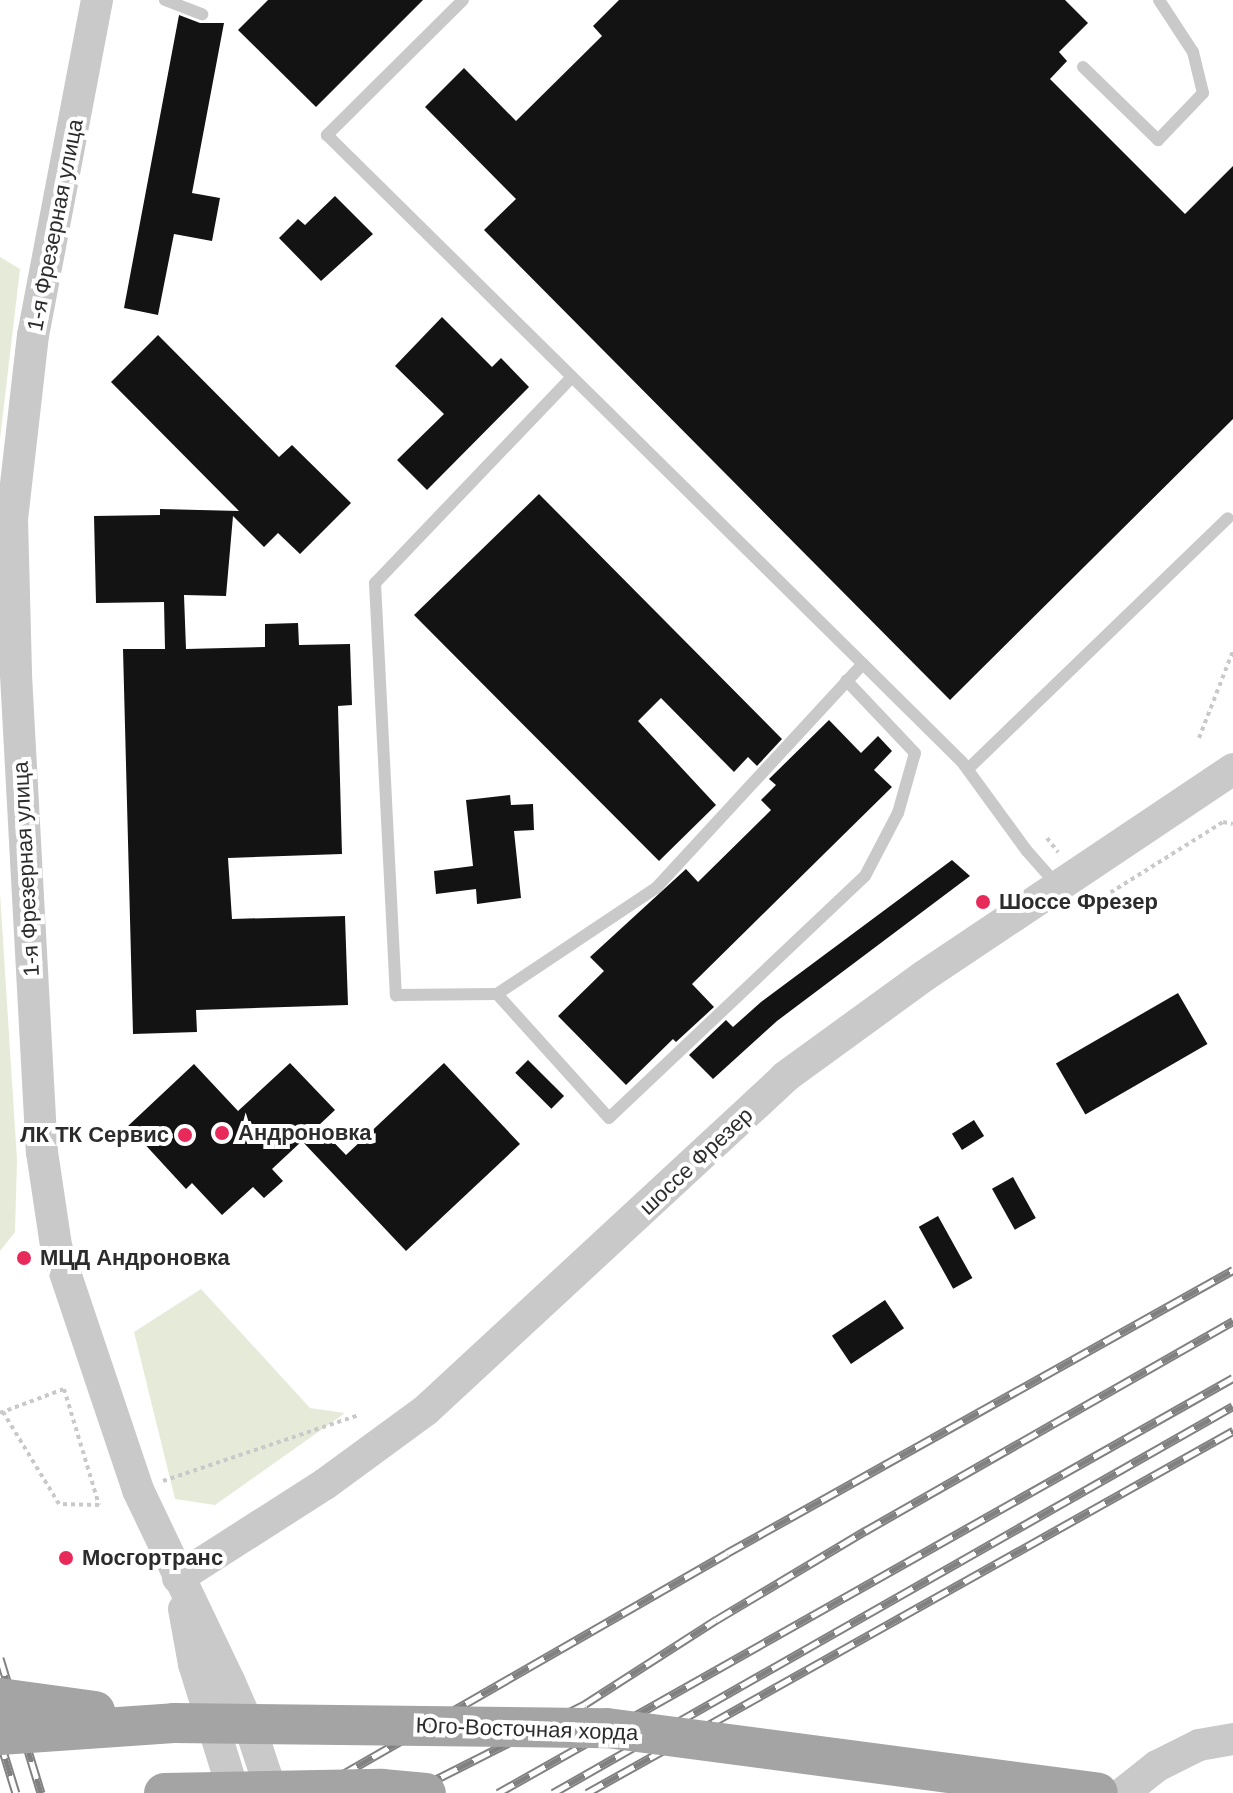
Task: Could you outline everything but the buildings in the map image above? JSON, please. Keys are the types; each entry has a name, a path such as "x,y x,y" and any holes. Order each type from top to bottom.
{"main road":[{"path":"0,1698 174,1723"},
{"name":"Юго-Восточная хорда","path":"0,1735 174,1723 607,1728 1098,1793"},
{"path":"164,1793 382,1789 426,1793"}],"street":[{"name":"1-я Фрезерная улица","path":"97,0 33,335 12,519 16,675 42,1152 50,1212 78,1318 138,1490 178,1578 208,1633 252,1733 272,1793"},
{"name":"шоссе Фрезер","path":"178,1578 391,1438 475,1368 785,1077 1060,872 1233,769"},
{"name":"1-я Фрезерная улица","path":"178,1578 194,1664 234,1793"},
{"path":"1123,1793 1157,1766 1199,1745 1233,1739"}],"lane":[{"path":"165,0 202,14"},
{"path":"463,0 327,135 968,769 1027,851 1060,872"},
{"path":"1083,67 1158,140 1203,93 1193,52 1159,0"},
{"path":"572,377 375,583 396,995 497,994 656,888 863,664"},
{"path":"968,769 1228,518"},
{"path":"497,994 609,1118 865,876 898,813 915,753 846,680"}],"path":[{"path":"1199,738 1233,651"},
{"path":"1092,895 1097,901 1223,822 1233,824"},
{"path":"1047,838 1060,872"},
{"path":"64,1389 99,1505 59,1504 2,1412 64,1389"},
{"path":"153,1485 359,1415"}],"green space":[{"path":"0,257 20,269 0,439"},
{"path":"0,893 17,1160 15,1232 0,1251"},
{"path":"201,1289 310,1408 345,1413 215,1505 175,1499 134,1332"}],"railway":[{"path":"310,1793 727,1553 1233,1270"},
{"path":"409,1793 585,1704 716,1620 865,1531 1233,1321"},
{"path":"498,1793 1233,1378"},
{"path":"553,1793 1233,1406"},
{"path":"587,1793 1233,1431"},
{"path":"0,1658 41,1793"},
{"path":"0,1741 16,1793"}],"place":[{"name":"Шоссе Фрезер","path":"983,902"},
{"name":"Андроновка","path":"222,1133"},
{"name":"ЛК ТК Сервис","path":"185,1135"},
{"name":"МЦД Андроновка","path":"24,1258"},
{"name":"Мосгортранс","path":"66,1558"}]}
